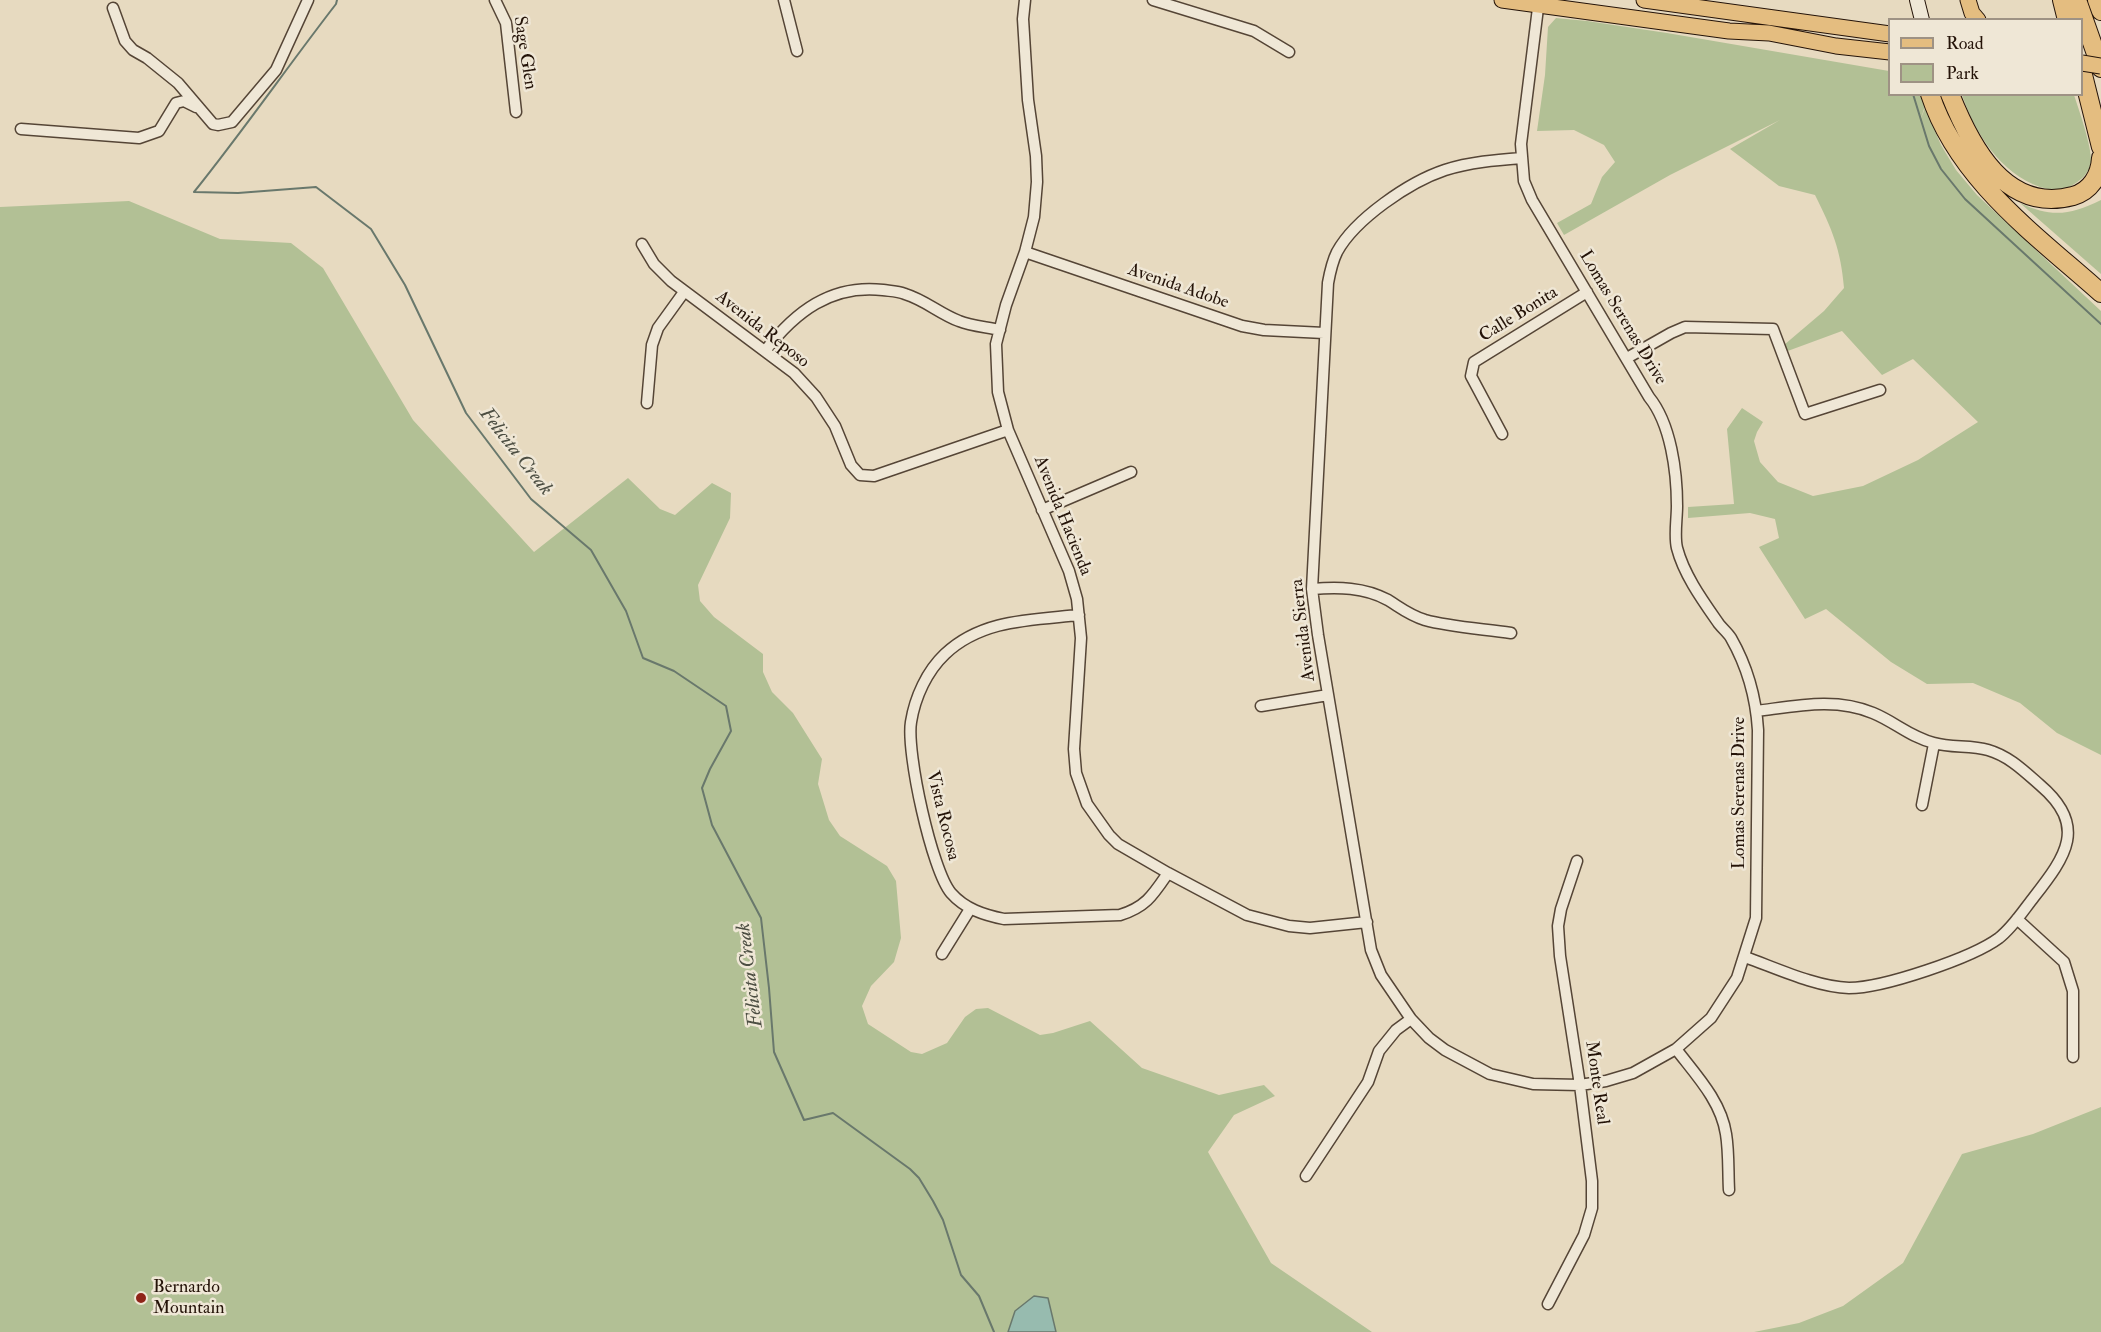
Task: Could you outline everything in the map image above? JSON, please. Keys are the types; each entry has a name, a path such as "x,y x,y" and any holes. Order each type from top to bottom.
{"highway":[{"path":"2062,0 2066,18"},
{"path":"2077,0 2101,67"},
{"path":"2097,0 2101,11"},
{"path":"2083,75 2101,147"},
{"path":"1931,96 1949,140 1974,173 2001,204 2101,293"},
{"path":"1951,96 1971,141 1990,166 2010,186 2028,195 2046,200 2079,194 2093,183 2100,171 2101,158"}],"main road":[{"path":"1502,0 1539,2 1729,31 1769,33 1836,46 1888,52"},
{"path":"1644,0 1888,34"},
{"path":"1917,0 1922,18"},
{"path":"1968,0 1972,13 1976,18"},
{"path":"2083,63 2101,67"}],"street":[{"path":"113,8 125,41 133,50 147,58 178,83 213,124 219,126 232,122 276,70 308,0"},
{"name":"Sage Glen","path":"495,0 506,23 516,112"},
{"path":"784,0 797,51"},
{"name":"Avenida Hacienda","path":"1025,0 1023,19 1028,100 1036,156 1037,182 1034,217 1005,305 996,344 998,392 1008,430 1069,571 1077,599 1081,638 1074,749 1076,772 1087,804 1109,835 1118,843 1168,873 1247,915 1290,926 1310,928 1367,922"},
{"path":"1153,0 1254,31 1289,52"},
{"name":"Lomas Serenas Drive","path":"1539,2 1521,144 1524,181 1532,200 1649,397 1658,407 1670,444 1677,482 1676,546 1691,579 1730,637 1751,684 1757,711 1758,730 1756,918 1737,978 1711,1018 1676,1049 1633,1073 1606,1081 1580,1085"},
{"path":"21,129 139,138 159,131 176,103 184,101 199,108"},
{"name":"Avenida Sierra","path":"1522,158 1478,162 1443,170 1400,193 1360,222 1337,251 1328,283 1324,333 1312,589 1371,950 1381,975 1411,1019 1445,1050 1490,1074 1533,1084 1580,1085"},
{"name":"Avenida Reposo","path":"642,244 654,264 684,292 794,373 816,398 835,426 851,465 860,475 874,476 1008,430"},
{"name":"Avenida Adobe","path":"1024,252 1242,326 1264,330 1324,333"},
{"path":"765,351 808,306 845,291 903,292 962,322 1000,330"},
{"path":"647,404 652,345 658,328 684,292"},
{"name":"Calle Bonita","path":"1502,434 1471,376 1474,362 1587,292"},
{"path":"1627,358 1685,327 1773,329 1805,414 1880,390"},
{"path":"1042,510 1131,472"},
{"path":"1312,589 1337,587 1360,590 1388,600 1405,612 1426,620 1511,633"},
{"name":"Vista Rocosa","path":"1079,615 1014,621 989,627 963,640 945,654 926,677 910,723 910,756 940,877 952,894 970,909 1004,919 1120,915 1135,910 1152,898 1168,873"},
{"path":"1261,706 1328,694"},
{"path":"1745,957 1824,984 1847,988 1869,987 1971,954 1999,938 2059,866 2066,848 2068,824 2066,816 2051,793 2014,762 1988,750 1934,744 1910,735 1875,713 1824,702 1757,711"},
{"path":"1922,805 1934,744"},
{"name":"Monte Real","path":"1548,1304 1584,1235 1592,1208 1592,1181 1560,956 1558,926 1576,861"},
{"path":"942,954 970,909"},
{"path":"2016,920 2064,962 2073,991 2073,1057"},
{"path":"1306,1176 1368,1082 1379,1051 1396,1030 1411,1019"},
{"path":"1676,1049 1713,1098 1724,1123 1729,1190"}],"green space":[{"path":"1556,18 1587,21 1888,71 1888,96 1922,96 1925,106 1920,121 1925,108 1941,145 1956,170 1977,195 2101,311 2101,755 2057,733 2020,703 1973,683 1927,684 1891,662 1826,609 1805,619 1759,547 1779,538 1775,519 1750,513 1688,518 1688,507 1734,504 1727,429 1742,408 1763,422 1754,441 1760,462 1778,482 1813,496 1863,486 1918,460 1978,422 1913,359 1882,375 1842,331 1785,352 1784,345 1824,311 1844,288 1841,262 1835,240 1815,195 1779,186 1730,149 1780,120 1670,175 1564,235 1557,223 1591,204 1602,177 1615,162 1604,145 1574,130 1537,131 1545,75 1548,27"},
{"path":"1962,96 2074,96 2089,147 2091,162 2088,170 2078,182 2064,189 2048,189 2026,181 2001,162 1991,150 1967,109"},
{"path":"2101,200 2101,274 2020,203 2042,211 2061,213 2080,209"},
{"path":"129,201 220,239 291,243 323,268 413,420 534,552 628,478 660,509 675,515 712,483 731,493 730,518 698,585 700,601 714,617 763,654 763,672 772,692 793,713 822,759 818,784 829,820 840,836 887,866 896,881 901,938 894,962 871,986 862,1006 868,1024 911,1052 922,1054 947,1043 965,1017 976,1009 988,1008 1040,1035 1090,1021 1142,1068 1219,1095 1264,1085 1275,1096 1234,1115 1208,1152 1271,1263 1372,1332 1056,1332 1048,1298 1015,1311 1008,1332 0,1332 0,207"},
{"path":"2101,1107 2101,1332 1754,1332 1799,1323 1843,1306 1903,1263 1962,1154 2033,1134"}],"water":[{"path":"1034,1296 1048,1298 1056,1332 1008,1332 1015,1311"}],"waterway":[{"name":"Felicita Creak","path":"337,0 194,192 238,193 316,187 371,229 405,285 466,413 531,499 591,550 626,611 643,658 674,671 726,706 731,731 702,788 712,825 761,918 774,1052 804,1120 833,1113 919,1178 943,1220 961,1275 979,1296 994,1332"},
{"path":"1914,96 1929,146 1941,169 1965,199 2101,324"}],"place":[{"name":"Bernardo Mountain","path":"141,1298"}]}
